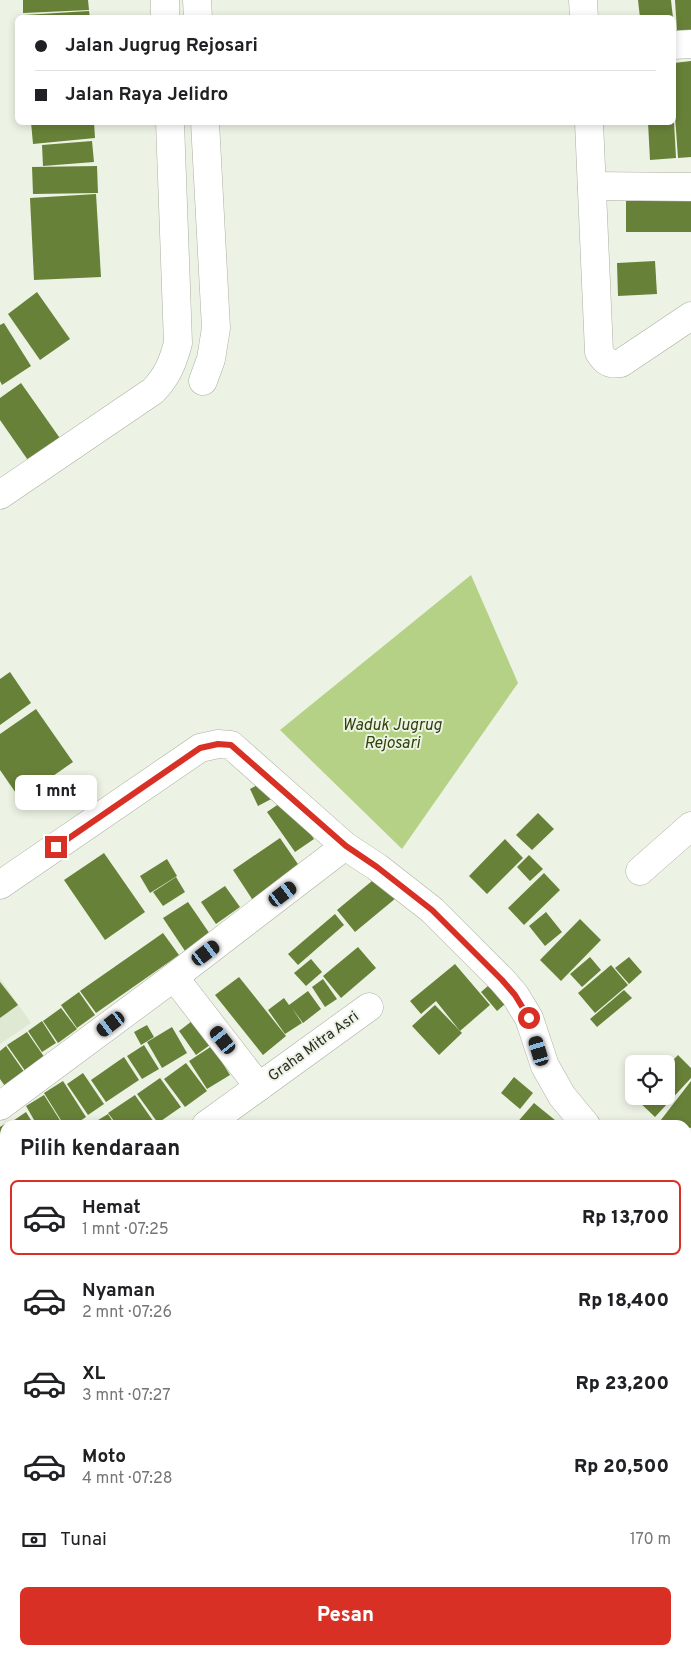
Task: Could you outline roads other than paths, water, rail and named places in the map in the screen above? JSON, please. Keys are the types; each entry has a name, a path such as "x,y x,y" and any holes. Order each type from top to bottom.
{"street":[{"path":"164,0 165,15"},
{"path":"197,0 198,15"},
{"path":"583,0 584,15"},
{"path":"676,45 691,44"},
{"path":"0,495 153,391 163,380 173,362 178,343 170,125"},
{"path":"203,381 212,359 216,328 205,125"},
{"path":"589,125 599,352 604,360 614,364 621,363 691,316"},
{"path":"171,154 207,153"},
{"path":"592,186 691,187"},
{"path":"3,877 200,748 218,744 231,745 346,846 377,867 432,910 502,980 515,995 529,1018 545,1066 562,1096 582,1120"},
{"path":"640,871 691,826"},
{"path":"0,1106 346,846"},
{"name":"Graha Mitra Asri","path":"174,977 259,1087"},
{"name":"Graha Mitra Asri","path":"213,1120 369,1007"}],"water":[{"name":"Waduk Jugrug Rejosari","path":"471,575 518,683 402,849 280,730"}]}
